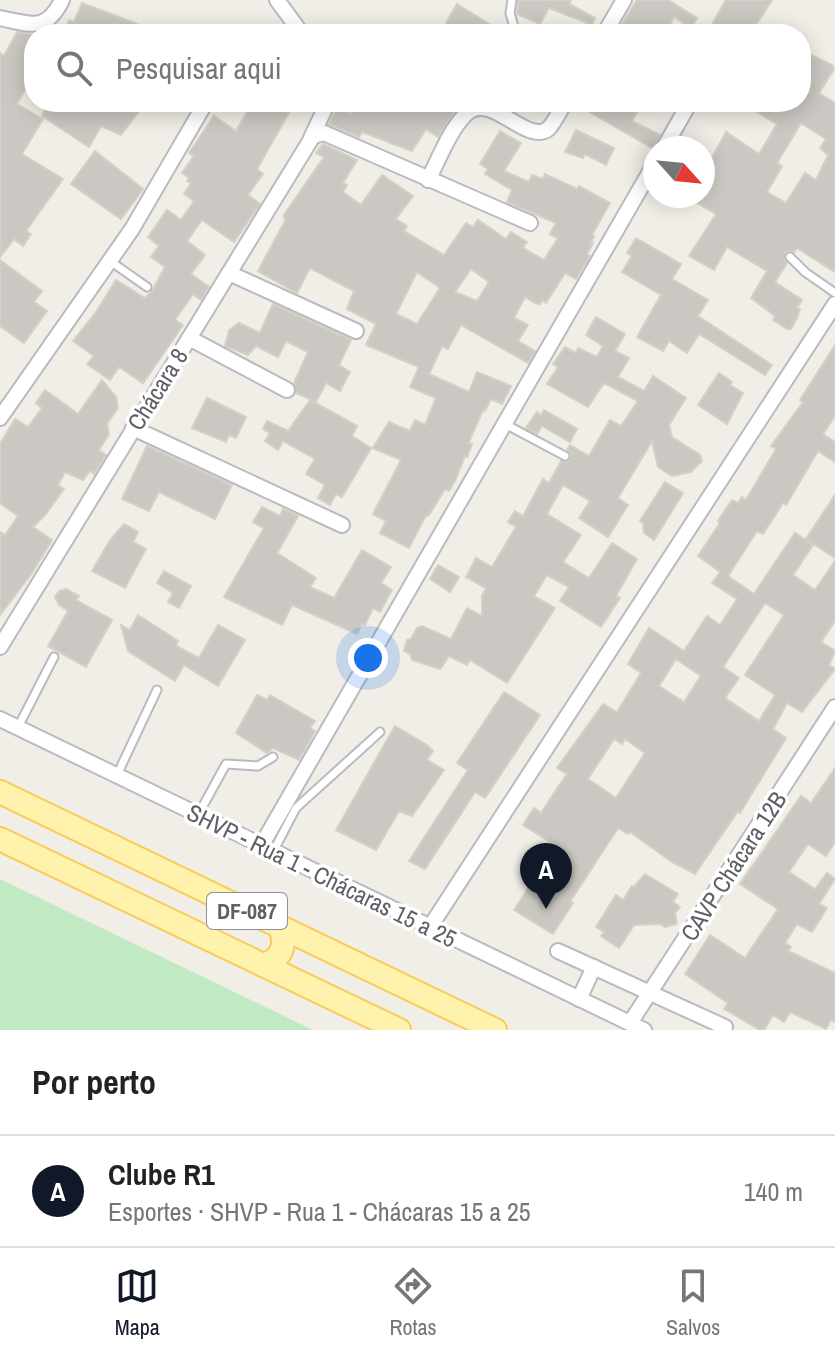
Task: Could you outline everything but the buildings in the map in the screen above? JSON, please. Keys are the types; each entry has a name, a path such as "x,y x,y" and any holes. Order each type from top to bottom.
{"main road":[{"name":"DF-087","path":"0,792 495,1030"},
{"name":"DF-087","path":"0,839 399,1030"},
{"path":"263,965 273,962 284,946 280,927"}],"street":[{"path":"38,24 50,19 62,0"},
{"path":"277,0 295,24"},
{"path":"610,24 624,0"},
{"path":"0,18 29,24"},
{"path":"0,418 110,261 200,112"},
{"name":"Chácara 8","path":"0,647 314,136 324,112"},
{"path":"428,180 468,112"},
{"path":"501,112 539,132 550,127 559,112"},
{"path":"671,136 684,112"},
{"path":"314,136 324,133 530,223"},
{"path":"267,849 643,184"},
{"path":"229,273 356,331"},
{"path":"430,927 835,304"},
{"path":"189,338 287,390"},
{"path":"133,428 342,525"},
{"name":"CAVP Chácara 12B","path":"630,1023 835,707"},
{"name":"SHVP - Rua 1 - Chácaras 15 a 25","path":"0,719 644,1030"},
{"path":"558,951 725,1027"},
{"path":"579,999 594,967"}],"lane":[{"path":"512,0 510,13 513,24"},
{"path":"790,257 835,293"},
{"path":"110,261 147,287"},
{"path":"505,424 565,456"},
{"path":"18,727 54,657"},
{"path":"116,775 157,690"},
{"path":"267,849 296,808 380,732"},
{"path":"198,815 226,764 258,766 273,757"}],"green space":[{"path":"0,879 313,1030 0,1030"}],"place":[{"name":"Clube R1","path":"546,909"}]}
